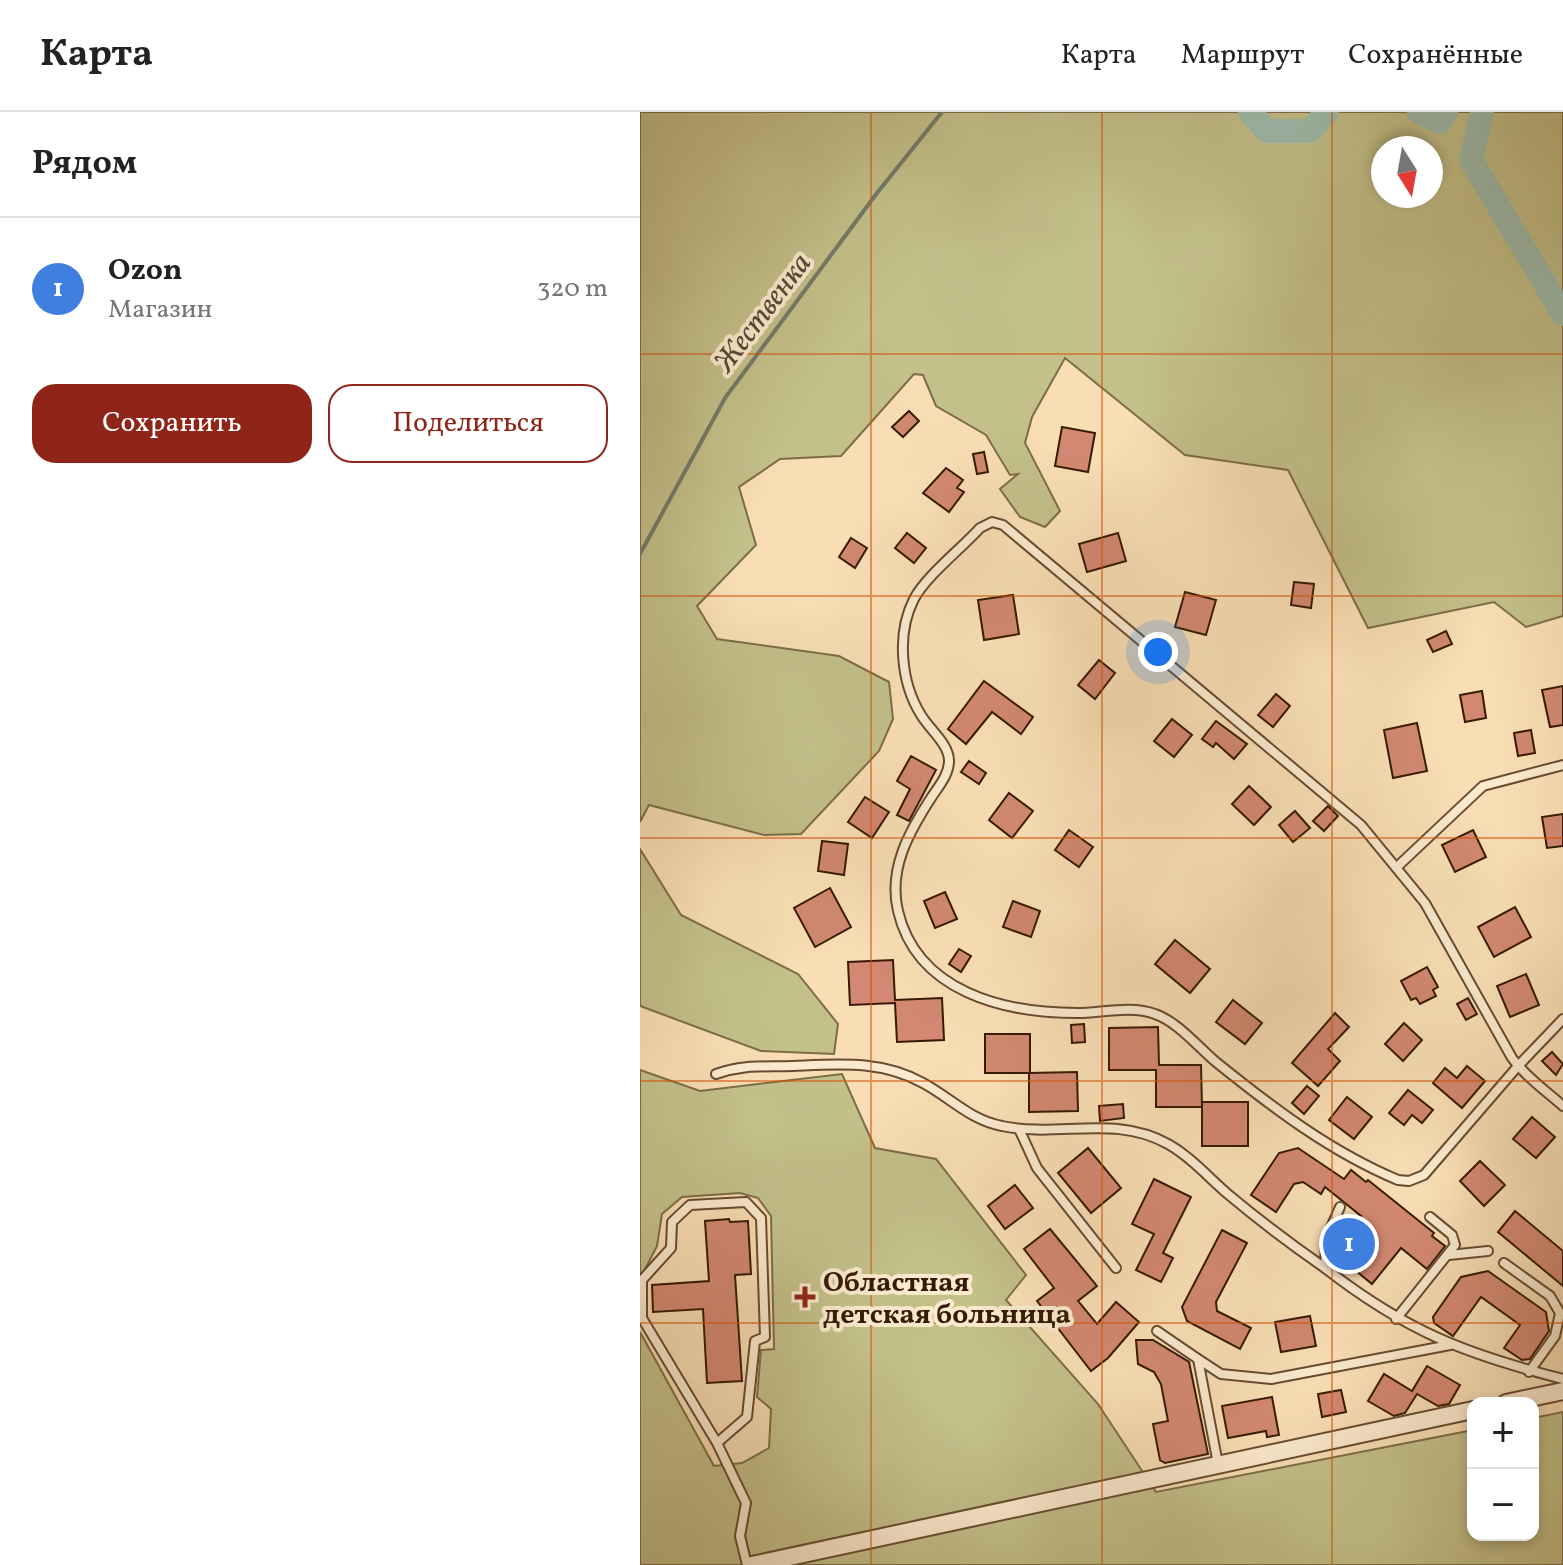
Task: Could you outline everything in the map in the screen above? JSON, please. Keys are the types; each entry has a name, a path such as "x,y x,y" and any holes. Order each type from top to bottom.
{"street":[{"path":"1534,1397 1563,1391"},
{"path":"749,1565 1467,1411"}],"lane":[{"path":"1563,1019 1518,1066 1424,1175 1409,1181 1398,1180 1339,1153 1154,1013 1052,1012 1022,1008 973,995 940,979 909,940 895,894 904,845 944,778 949,762 942,742 920,714 906,676 905,629 915,597 980,528 992,522 1003,525 1328,795 1398,866 1425,903 1518,1066 1563,1106"},
{"path":"1398,866 1483,786 1563,765"},
{"path":"716,1074 743,1065 878,1066 925,1084 982,1121 1019,1129 1101,1126 1148,1135 1188,1158 1242,1206 1396,1319 1450,1345 1529,1372 1563,1379"},
{"path":"1019,1129 1037,1168 1116,1268"},
{"path":"717,1443 747,1417 755,1341 765,1337 761,1218 746,1202 690,1205 672,1222 671,1248 642,1280 642,1318 717,1443 746,1503 740,1536 749,1565"},
{"path":"1325,1268 1326,1239 1340,1207"},
{"path":"1396,1319 1449,1255 1455,1240 1430,1217"},
{"path":"1449,1255 1488,1251"},
{"path":"1504,1263 1550,1296 1560,1313 1555,1336 1529,1372"},
{"path":"1157,1331 1221,1374 1271,1379 1450,1345"},
{"path":"1198,1359 1218,1464"}],"shaded area":[{"path":"640,112 1563,112 1563,616 1526,627 1494,602 1368,628 1288,470 1185,455 1065,358 1032,417 1025,443 1060,511 1045,527 1020,517 1000,489 1018,474 1010,475 986,435 936,406 923,375 914,374 841,456 780,459 739,487 756,545 697,606 717,639 839,656 889,682 893,719 879,751 801,834 764,835 649,805 640,822"},
{"path":"640,849 681,915 798,974 838,1024 834,1054 761,1051 640,1006"},
{"path":"640,1070 700,1091 842,1074 875,1148 936,1159 1026,1275 1006,1300 1098,1404 1156,1492 1467,1431 1467,1541 1539,1541 1539,1417 1563,1412 1563,1565 640,1565 640,1332 714,1466 742,1463 769,1448 771,1409 757,1397 761,1350 774,1349 771,1216 758,1198 740,1193 682,1197 662,1214 657,1246 640,1279"}],"building":[{"path":"909,411 919,421 903,437 892,427"},
{"path":"1062,427 1095,433 1088,472 1055,466"},
{"path":"984,452 988,472 977,474 973,454"},
{"path":"946,468 963,480 957,488 964,492 949,512 923,493"},
{"path":"907,533 926,548 914,563 895,548"},
{"path":"1118,533 1126,561 1087,572 1079,544"},
{"path":"851,538 867,548 855,568 839,557"},
{"path":"1294,582 1314,584 1311,608 1291,605"},
{"path":"1185,592 1216,600 1206,635 1175,627"},
{"path":"1013,595 1019,634 984,640 978,600"},
{"path":"1446,631 1452,644 1433,652 1427,640"},
{"path":"1099,660 1115,673 1095,699 1078,685"},
{"path":"984,681 1033,717 1021,734 992,712 966,744 948,729"},
{"path":"1563,686 1563,725 1550,727 1542,690"},
{"path":"1482,691 1486,718 1465,722 1460,695"},
{"path":"1276,694 1290,706 1273,727 1258,715"},
{"path":"1172,719 1192,735 1174,757 1154,741"},
{"path":"1216,721 1247,744 1234,759 1216,743 1213,747 1202,739"},
{"path":"1417,723 1427,771 1393,778 1384,730"},
{"path":"1531,730 1535,753 1518,756 1514,733"},
{"path":"911,756 936,770 909,821 897,815 910,789 897,781"},
{"path":"969,761 986,773 979,784 961,772"},
{"path":"1249,786 1271,807 1254,825 1232,804"},
{"path":"1009,793 1033,811 1012,838 989,820"},
{"path":"865,797 889,812 872,838 848,822"},
{"path":"1328,806 1338,816 1324,831 1313,821"},
{"path":"1295,811 1310,828 1293,842 1279,825"},
{"path":"1563,814 1563,846 1547,848 1542,817"},
{"path":"1069,830 1093,847 1079,867 1055,850"},
{"path":"1473,830 1486,857 1455,872 1442,845"},
{"path":"822,841 848,844 844,875 818,871"},
{"path":"830,888 851,927 815,947 794,908"},
{"path":"945,892 957,919 935,928 924,901"},
{"path":"1013,901 1040,911 1031,937 1003,927"},
{"path":"1515,907 1531,937 1494,957 1478,927"},
{"path":"1175,940 1210,969 1190,993 1155,964"},
{"path":"959,949 971,956 961,972 949,964"},
{"path":"893,960 895,1000 942,998 944,1040 897,1042 895,1003 850,1005 848,962"},
{"path":"1427,967 1438,987 1433,990 1436,996 1420,1004 1416,998 1411,1000 1401,981"},
{"path":"1526,974 1539,1005 1510,1017 1497,986"},
{"path":"1468,998 1477,1014 1466,1020 1457,1004"},
{"path":"1233,1000 1262,1023 1245,1044 1216,1022"},
{"path":"1335,1013 1349,1027 1328,1049 1340,1061 1318,1086 1292,1063"},
{"path":"1404,1023 1422,1040 1403,1061 1385,1044"},
{"path":"1084,1024 1085,1042 1072,1043 1071,1025"},
{"path":"1158,1027 1159,1065 1201,1065 1202,1107 1156,1107 1156,1070 1109,1070 1109,1028"},
{"path":"985,1034 1030,1034 1030,1073 985,1073"},
{"path":"1552,1052 1563,1064 1556,1075 1542,1061"},
{"path":"1467,1066 1485,1081 1462,1108 1433,1083 1445,1068 1457,1078"},
{"path":"1077,1072 1078,1111 1029,1112 1029,1073"},
{"path":"1307,1086 1319,1096 1304,1114 1292,1103"},
{"path":"1408,1090 1433,1110 1422,1123 1412,1115 1404,1125 1389,1113"},
{"path":"1347,1097 1372,1117 1354,1139 1329,1120"},
{"path":"1202,1102 1248,1102 1248,1146 1202,1146"},
{"path":"1123,1104 1124,1118 1100,1121 1099,1106"},
{"path":"1532,1117 1555,1137 1536,1158 1513,1139"},
{"path":"1088,1148 1121,1188 1091,1213 1058,1173"},
{"path":"1298,1148 1344,1179 1351,1170 1366,1182 1368,1180 1434,1233 1432,1236 1445,1246 1427,1269 1401,1248 1372,1284 1333,1252 1361,1216 1325,1187 1321,1194 1303,1182 1294,1184 1276,1212 1251,1195 1279,1153"},
{"path":"1480,1161 1505,1185 1484,1206 1460,1181"},
{"path":"1154,1179 1191,1197 1163,1253 1173,1258 1161,1282 1136,1270 1154,1234 1132,1224"},
{"path":"1015,1185 1033,1208 1005,1229 988,1206"},
{"path":"1515,1211 1563,1251 1563,1286 1498,1232"},
{"path":"729,1219 730,1222 748,1221 751,1274 735,1275 742,1381 707,1383 703,1309 653,1312 652,1285 709,1281 705,1221"},
{"path":"1050,1229 1097,1286 1078,1301 1097,1324 1116,1302 1139,1322 1108,1358 1091,1371 1037,1301 1054,1288 1024,1249"},
{"path":"1222,1230 1247,1243 1216,1302 1217,1311 1251,1328 1240,1349 1187,1321 1182,1307"},
{"path":"1488,1271 1546,1312 1549,1331 1530,1359 1522,1360 1504,1348 1520,1325 1481,1297 1453,1336 1434,1323 1433,1317 1461,1277"},
{"path":"1310,1316 1316,1346 1281,1352 1275,1322"},
{"path":"1136,1340 1153,1340 1189,1362 1208,1454 1165,1463 1160,1460 1153,1424 1168,1421 1161,1384 1154,1372 1138,1364"},
{"path":"1427,1366 1460,1385 1449,1404 1438,1406 1417,1394 1405,1413 1394,1416 1368,1401 1384,1374 1412,1391"},
{"path":"1341,1390 1346,1412 1322,1417 1318,1394"},
{"path":"1272,1397 1279,1435 1267,1437 1266,1431 1228,1438 1222,1406"}],"waterway":[{"name":"Жественка","path":"640,554 725,398 877,193 942,112"},
{"path":"1250,112 1267,131 1310,131 1327,112"},
{"path":"1419,112 1440,122 1446,112"},
{"path":"1482,112 1471,160 1563,314"}],"place":[{"name":"Ozon","path":"1349,1244"},
{"name":"Областная детская больница","path":"805,1297"}]}
